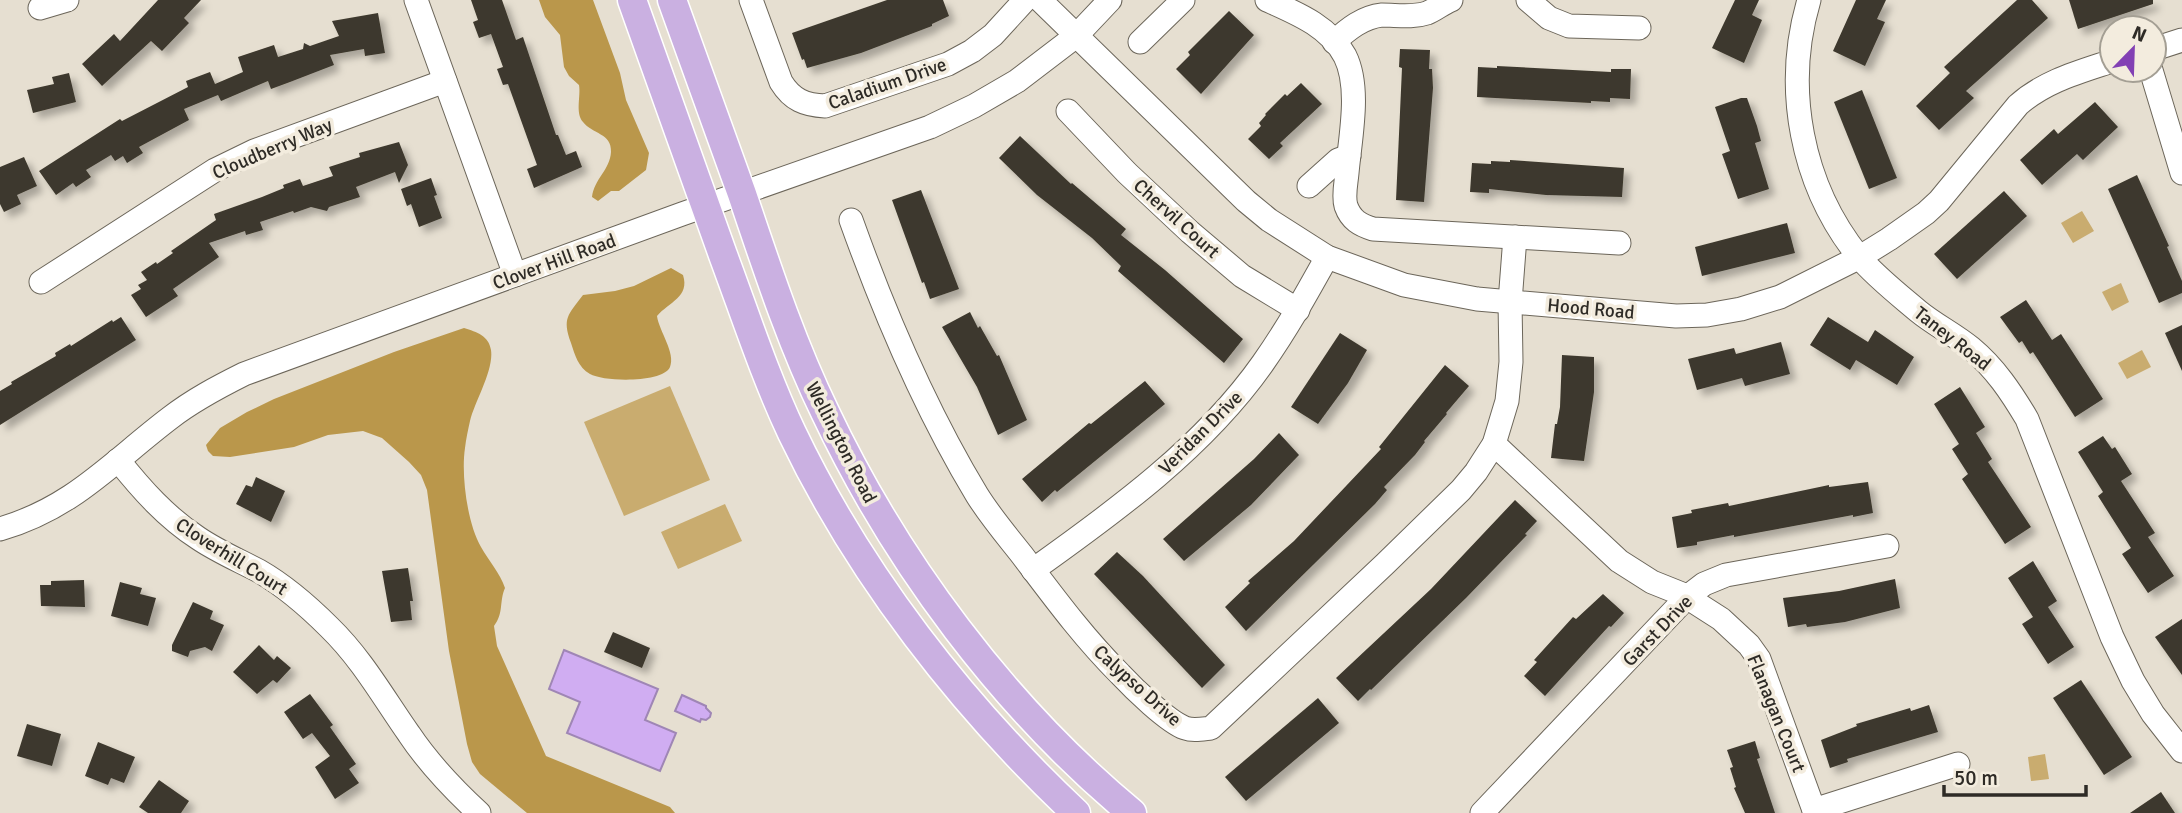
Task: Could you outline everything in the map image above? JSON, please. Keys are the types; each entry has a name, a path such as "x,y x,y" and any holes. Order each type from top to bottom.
{"main road":[{"name":"Wellington Road","path":"632,0 775,395 813,473 869,567 913,631 971,705 1026,765 1076,813"},
{"name":"Wellington Road","path":"672,0 798,351 823,410 876,509 933,597 1000,680 1083,769 1132,813"}],"street":[{"path":"40,8 67,0"},
{"path":"416,0 515,275"},
{"name":"Caladium Drive","path":"751,0 780,82 798,101 811,106 825,106 960,58 993,35 1025,0"},
{"path":"1040,0 1076,36"},
{"name":"Clover Hill Road","path":"0,529 54,508 78,493 180,411 207,392 244,374 930,127 1017,81 1076,36 1110,0"},
{"path":"1140,42 1183,0"},
{"path":"1267,0 1318,26 1334,42 1348,64 1354,91 1346,205 1351,216 1360,225 1373,229 1619,243"},
{"name":"Taney Road","path":"1809,0 1798,51 1796,87 1798,116 1817,186 1834,219 1860,257 1921,313 1970,347 1993,368 2012,392 2027,419 2113,639 2133,681 2153,714 2182,751"},
{"path":"1334,42 1347,29 1362,20 1379,15 1411,16 1428,13 1447,1"},
{"path":"1532,1 1549,18 1569,26 1639,27"},
{"name":"Hood Road","path":"1076,36 1246,201 1278,226 1327,257 1404,285 1440,293 1510,302 1676,316 1741,309 1780,297 1860,257 1926,213 2030,94 2060,79 2098,66"},
{"name":"Cloudberry Way","path":"41,282 215,170 254,151 445,81"},
{"path":"2155,84 2182,173"},
{"name":"Chervil Court","path":"1068,111 1127,173 1190,232 1242,276 1298,310"},
{"path":"1309,186 1332,164 1349,156"},
{"name":"Calypso Drive","path":"851,220 901,347 937,424 978,498 1096,650 1173,722 1198,730 1211,728 1385,564 1476,472 1494,444 1507,401 1515,237"},
{"name":"Veridan Drive","path":"1033,570 1100,522 1202,435 1262,364 1298,310 1327,257"},
{"name":"Flanagan Court","path":"1494,444 1619,561 1652,582 1687,597 1721,620 1749,645 1759,659 1815,812"},
{"name":"Cloverhill Court","path":"118,460 168,516 197,537 261,572 289,592 332,630 379,687 431,765 479,813"},
{"name":"Garst Drive","path":"1482,813 1687,597 1704,584 1726,575 1887,546"},
{"path":"1815,812 1958,764"}],"shaded area":[{"path":"539,0 593,0 620,73 626,100 649,153 646,170 619,191 611,191 598,201 592,197 593,191 608,164 610,146 605,137 587,126 581,118 579,85 564,67 560,35 545,17"},
{"path":"2082,211 2094,231 2073,243 2061,223"},
{"path":"671,268 683,275 684,289 657,316 671,355 670,367 657,376 633,380 607,379 586,371 576,356 567,328 570,312 583,295 634,286"},
{"path":"2121,283 2129,302 2112,311 2102,292"},
{"path":"464,328 485,338 491,350 490,367 470,421 464,471 466,498 476,537 505,588 499,617 494,626 497,646 546,756 670,807 675,813 527,813 480,774 472,762 467,744 449,651 427,490 421,475 382,438 363,431 328,435 294,447 230,457 213,456 208,451 206,445 220,428 274,399"},
{"path":"2142,350 2151,367 2127,379 2118,363"},
{"path":"670,386 710,480 624,516 584,422"},
{"path":"725,504 742,541 678,569 661,532"},
{"path":"564,650 658,689 645,720 676,733 660,771 567,733 580,702 549,689"},
{"path":"682,695 706,706 711,713 710,717 701,719 700,722 675,711"},
{"path":"2045,754 2049,779 2031,781 2028,757"}],"building":[{"path":"158,0 201,0 184,18 189,23 162,51 151,41 102,86 82,64 114,34 120,41"},
{"path":"471,0 502,0 516,40 523,37 556,135 566,155 576,151 582,167 534,188 527,169 537,165 508,84 503,85 497,69 503,67 491,34 479,38 473,22 478,20"},
{"path":"887,0 943,0 949,16 932,26 861,53 807,68 792,33"},
{"path":"1735,0 1759,0 1752,15 1762,20 1744,63 1712,48"},
{"path":"1856,0 1886,0 1877,19 1885,22 1865,66 1833,51"},
{"path":"2017,0 2032,0 2048,18 1966,91 1974,98 1939,130 1916,106 1950,73 1944,67"},
{"path":"2069,0 2153,0 2153,4 2123,14 2098,14 2098,22 2078,29"},
{"path":"1229,11 1254,35 1201,94 1176,69 1190,55 1188,52"},
{"path":"378,13 385,53 365,56 364,49 330,55 334,65 290,82 271,89 268,81 221,101 218,95 184,109 189,120 139,147 143,153 127,163 123,156 115,161 111,155 86,170 91,177 76,187 73,183 56,195 39,171 120,119 122,121 188,87 186,81 210,72 215,84 243,72 238,57 274,45 278,57 303,49 304,43 310,46 339,36 332,21"},
{"path":"1400,49 1430,50 1429,69 1432,69 1433,88 1424,202 1396,200 1402,68 1399,67"},
{"path":"1478,67 1611,72 1611,69 1631,69 1630,99 1610,98 1610,102 1591,103 1477,97"},
{"path":"69,73 76,102 33,113 27,90 54,84 52,77"},
{"path":"1301,83 1322,104 1280,143 1283,146 1269,159 1248,139 1261,126 1259,123 1265,114 1285,94 1287,96"},
{"path":"1862,90 1897,178 1869,189 1834,102"},
{"path":"1747,98 1757,126 1761,141 1755,143 1769,189 1738,199 1722,154 1730,151 1715,107"},
{"path":"2095,102 2118,127 2083,160 2077,154 2042,185 2020,160 2054,129 2058,134"},
{"path":"1020,136 1071,184 1126,229 1121,235 1243,339 1224,363 1118,271 1121,266 1092,238 1037,195 999,158"},
{"path":"399,142 408,165 399,183 395,172 356,187 360,197 329,207 327,211 311,207 294,213 293,211 260,222 263,230 246,235 245,231 209,243 219,257 173,289 178,296 146,317 131,295 141,289 138,285 147,280 141,272 173,253 171,251 216,220 214,214 262,197 300,179 303,186 333,176 329,167 360,157 359,153"},
{"path":"24,157 37,186 17,195 21,204 4,212 0,204 0,167"},
{"path":"1491,161 1624,168 1622,197 1546,195 1489,189 1489,193 1470,192 1472,163 1491,164"},
{"path":"2137,175 2182,281 2182,293 2159,303 2108,189"},
{"path":"431,178 442,218 419,227 411,204 407,206 401,189"},
{"path":"921,190 959,289 930,299 892,200"},
{"path":"2004,191 2027,216 1957,279 1934,254"},
{"path":"1787,223 1795,253 1702,276 1695,247"},
{"path":"2026,300 2052,340 2061,334 2103,399 2075,417 2033,352 2030,354 2022,341 2019,343 2000,317"},
{"path":"970,312 978,328 980,326 997,356 999,355 1027,420 998,435 977,387 942,327"},
{"path":"121,317 136,340 0,425 0,391 56,356 55,353"},
{"path":"1828,317 1868,342 1875,330 1914,357 1897,385 1856,360 1850,370 1810,345"},
{"path":"2182,325 2182,371 2165,333"},
{"path":"1340,333 1367,350 1348,383 1318,424 1291,407"},
{"path":"1781,342 1790,374 1745,386 1742,378 1697,390 1688,359 1734,348 1736,354"},
{"path":"1562,355 1594,357 1594,392 1584,461 1551,458 1560,407"},
{"path":"1445,365 1469,386 1415,455 1384,487 1387,490 1375,504 1246,631 1225,607 1250,583 1248,581 1294,541 1381,449 1379,447"},
{"path":"1145,381 1165,404 1042,502 1022,479"},
{"path":"1960,387 1985,427 1976,433 1992,459 1988,462 2031,527 2005,544 1962,479 1968,474 1952,449 1959,444 1934,404"},
{"path":"1279,433 1299,455 1251,505 1184,561 1163,539 1254,459"},
{"path":"2103,436 2112,449 2115,447 2132,474 2121,481 2155,533 2148,537 2174,576 2148,593 2122,554 2131,548 2098,496 2103,492 2078,452"},
{"path":"256,477 285,491 271,522 236,504 246,485 252,487"},
{"path":"1868,482 1873,513 1734,535 1677,548 1672,517 1692,513 1691,510 1728,503 1729,506 1829,485"},
{"path":"1515,500 1537,521 1525,534 1527,535 1466,598 1358,701 1336,678 1431,589"},
{"path":"1117,552 1143,576 1225,665 1202,688 1094,574"},
{"path":"2033,561 2057,601 2048,607 2074,647 2048,664 2022,624 2033,617 2008,578"},
{"path":"408,568 413,601 410,601 412,620 391,622 382,571"},
{"path":"1895,579 1900,608 1845,622 1788,627 1783,598 1839,591"},
{"path":"84,580 85,607 41,606 40,585 51,585 51,581"},
{"path":"120,582 142,588 140,594 156,598 148,626 111,616"},
{"path":"1603,594 1624,613 1545,696 1524,676 1537,662 1534,660 1573,617 1576,619"},
{"path":"193,602 213,611 210,619 224,625 212,651 205,647 190,651 188,657 172,651 172,645"},
{"path":"2182,619 2182,675 2155,637"},
{"path":"613,632 650,648 642,668 604,652"},
{"path":"259,645 274,660 277,656 291,668 277,683 273,680 257,694 233,672"},
{"path":"2081,680 2132,757 2104,775 2053,698"},
{"path":"310,694 333,725 330,727 356,764 349,769 359,783 335,799 315,767 330,756 312,733 303,739 284,712"},
{"path":"1318,698 1339,723 1246,801 1225,777"},
{"path":"1929,705 1938,732 1847,759 1848,762 1830,768 1821,740 1857,726 1856,724"},
{"path":"27,724 61,734 52,766 17,756"},
{"path":"1755,741 1760,758 1757,759 1775,813 1745,813 1734,788 1736,787 1730,768 1733,767 1727,750"},
{"path":"98,742 135,757 124,783 111,778 108,785 85,776"},
{"path":"159,780 189,801 181,813 148,813 139,807"},
{"path":"2161,792 2175,813 2130,813"}]}
